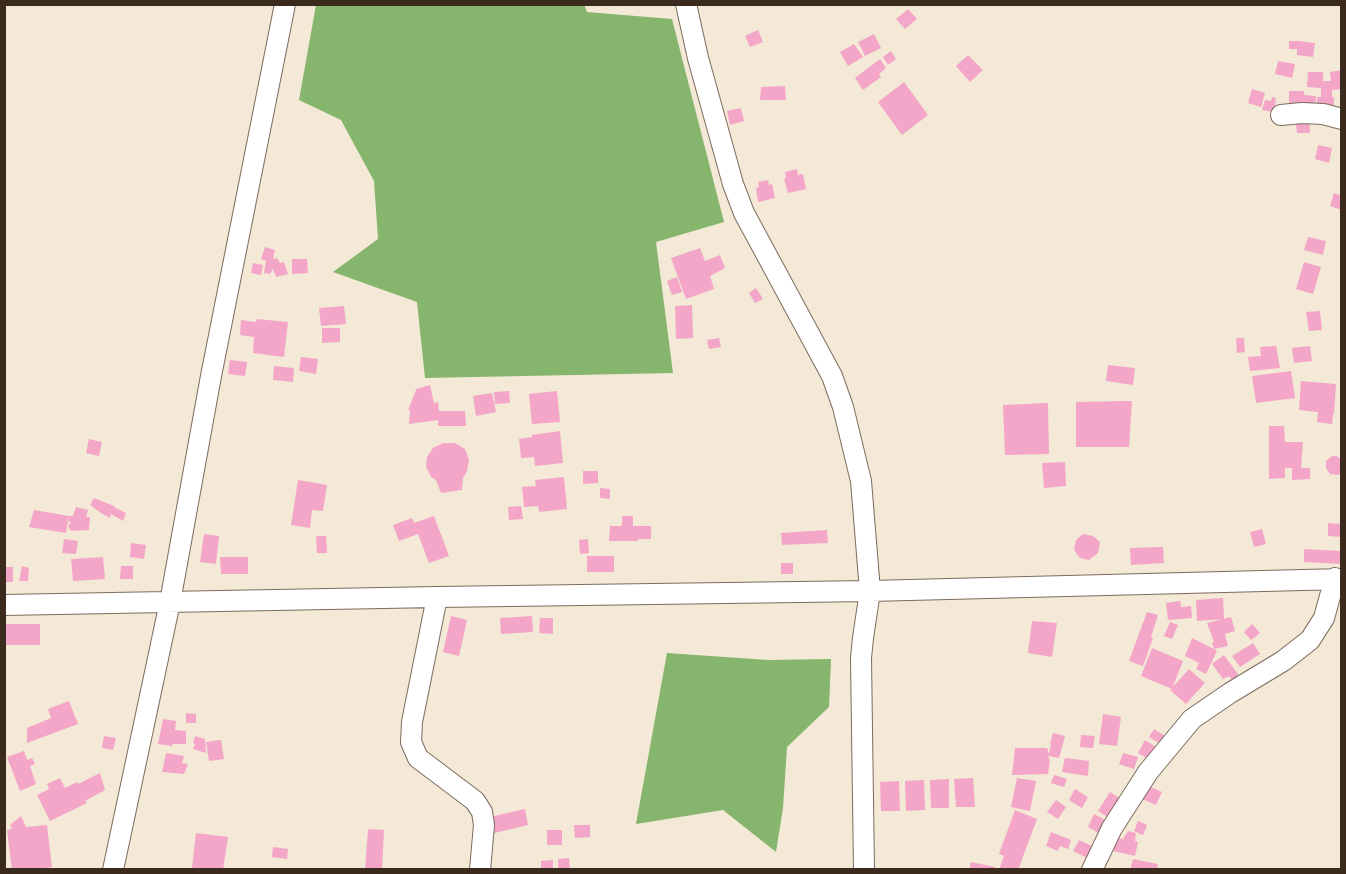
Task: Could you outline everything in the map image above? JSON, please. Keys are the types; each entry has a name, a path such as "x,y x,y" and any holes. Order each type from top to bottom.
{"street":[{"path":"113,870 170,602 211,376 285,4"},
{"path":"686,4 698,58 736,194 832,376 843,408 861,481 870,591 861,658 864,870"},
{"path":"1281,116 1302,113 1323,114 1341,119"},
{"path":"4,605 870,591 1338,578 1324,618 1310,640 1283,661 1192,719 1148,772 1112,828 1092,870"},
{"path":"437,597 412,722 411,742 418,758 476,801 482,812 484,825 480,870"}],"green space":[{"path":"584,4 587,12 672,19 724,222 656,242 673,373 425,378 417,302 333,272 378,239 374,181 341,120 299,100 316,5"},
{"path":"667,653 768,660 831,659 829,707 787,747 783,808 776,852 723,810 636,824"}],"building":[{"path":"908,9 917,19 905,29 896,19"},
{"path":"758,30 763,42 750,47 745,36"},
{"path":"874,34 881,48 865,56 858,42"},
{"path":"1289,41 1315,43 1313,57 1297,55 1297,49 1289,49"},
{"path":"854,44 863,57 848,66 840,52"},
{"path":"891,51 896,59 888,65 883,57"},
{"path":"968,55 983,70 970,82 956,66"},
{"path":"880,59 886,68 879,74 881,77 863,90 855,78"},
{"path":"1278,61 1295,64 1292,78 1275,74"},
{"path":"1342,70 1342,89 1332,90 1334,111 1317,111 1317,97 1321,97 1321,88 1307,87 1308,72 1323,72 1323,81 1331,81 1330,72"},
{"path":"904,82 928,115 902,135 878,102"},
{"path":"785,86 786,100 760,100 761,87"},
{"path":"1252,89 1265,93 1261,107 1248,103"},
{"path":"1289,91 1304,91 1304,95 1316,96 1315,108 1289,108"},
{"path":"1272,97 1276,98 1274,112 1262,110 1265,100 1271,101"},
{"path":"741,108 744,121 730,125 727,111"},
{"path":"1295,117 1309,117 1310,133 1297,133"},
{"path":"1318,145 1332,148 1329,163 1315,159"},
{"path":"797,169 798,175 803,174 806,189 788,193 784,179 786,178 785,172"},
{"path":"768,180 769,185 772,184 775,198 758,202 756,188 759,187 758,182"},
{"path":"1334,193 1342,196 1342,210 1330,206"},
{"path":"1308,237 1326,241 1323,255 1304,250"},
{"path":"265,247 275,250 273,259 277,258 280,263 284,262 288,274 276,277 273,269 270,274 264,273 266,261 261,259"},
{"path":"700,248 705,261 720,255 725,268 710,276 714,289 686,299 671,258"},
{"path":"292,259 307,259 308,273 292,274"},
{"path":"1304,262 1321,267 1313,294 1296,289"},
{"path":"253,263 263,265 261,275 251,273"},
{"path":"677,277 682,292 672,295 667,281"},
{"path":"756,288 763,299 755,303 749,293"},
{"path":"692,305 693,338 676,339 675,306"},
{"path":"344,306 346,324 321,326 319,308"},
{"path":"1320,311 1322,330 1309,331 1306,312"},
{"path":"257,319 288,322 284,357 253,353 254,337 240,335 241,320 256,322"},
{"path":"322,328 340,328 340,342 322,343"},
{"path":"719,338 721,347 709,349 707,340"},
{"path":"1236,338 1244,338 1245,352 1237,353"},
{"path":"1276,346 1280,368 1250,371 1248,357 1261,356 1260,347"},
{"path":"1310,346 1312,361 1294,363 1292,348"},
{"path":"301,357 318,359 316,374 299,371"},
{"path":"230,360 247,362 245,376 228,374"},
{"path":"1108,365 1135,368 1133,385 1106,381"},
{"path":"274,366 294,368 293,382 273,380"},
{"path":"1291,371 1295,398 1256,403 1252,376"},
{"path":"1301,381 1336,384 1332,424 1317,422 1318,412 1299,410"},
{"path":"430,385 434,403 438,402 439,411 465,411 466,426 438,426 438,420 409,424 410,410 408,410 416,389"},
{"path":"509,391 510,403 495,404 494,392"},
{"path":"557,391 560,422 532,424 529,394"},
{"path":"492,393 496,412 476,416 473,396"},
{"path":"1132,401 1129,447 1076,447 1076,402"},
{"path":"1048,403 1049,454 1005,455 1003,405"},
{"path":"1269,426 1284,426 1285,442 1303,442 1301,468 1310,468 1310,479 1292,480 1292,468 1285,468 1285,478 1269,479"},
{"path":"560,431 563,463 535,466 534,457 521,458 519,439"},
{"path":"89,439 102,442 99,456 86,453"},
{"path":"443,443 455,443 465,449 469,460 462,490 441,493 436,480 431,477 426,467 427,457 433,448"},
{"path":"1332,456 1342,459 1342,472 1338,475 1330,474 1326,468 1326,461"},
{"path":"1065,462 1066,486 1044,488 1042,463"},
{"path":"583,471 598,471 598,483 583,484"},
{"path":"564,477 567,509 539,512 538,506 524,507 522,487 536,486 535,480"},
{"path":"298,480 327,485 323,511 312,510 310,528 291,525"},
{"path":"600,488 610,489 610,499 600,498"},
{"path":"94,498 126,513 123,521 111,514 110,518 90,505"},
{"path":"521,506 523,519 509,520 508,507"},
{"path":"76,507 88,510 86,517 90,517 89,530 71,531 68,526 71,522 69,522 69,516 73,516"},
{"path":"34,510 69,516 66,533 29,527"},
{"path":"434,516 449,556 429,563 418,534 399,541 393,525 412,518 414,523"},
{"path":"622,516 633,516 633,526 651,526 651,539 609,541 610,526 622,526"},
{"path":"1328,523 1342,524 1342,537 1328,536"},
{"path":"1262,529 1266,544 1254,547 1250,532"},
{"path":"827,530 828,543 782,545 781,533"},
{"path":"204,534 219,536 216,564 200,562"},
{"path":"1083,534 1093,536 1100,542 1098,553 1089,560 1080,558 1074,550 1076,540"},
{"path":"316,536 326,536 327,553 317,553"},
{"path":"64,539 78,541 76,554 62,553"},
{"path":"588,539 589,553 580,554 579,540"},
{"path":"131,543 146,545 144,559 130,557"},
{"path":"1163,547 1164,563 1131,565 1130,548"},
{"path":"1304,549 1341,551 1341,564 1304,562"},
{"path":"587,556 614,556 614,572 587,572"},
{"path":"103,557 105,579 73,581 71,559"},
{"path":"220,557 248,557 248,574 221,574"},
{"path":"781,563 793,563 793,574 781,574"},
{"path":"22,566 29,568 28,581 19,581"},
{"path":"121,566 133,566 133,579 120,579"},
{"path":"4,567 13,567 13,582 4,582"},
{"path":"1223,598 1224,619 1197,621 1196,600"},
{"path":"1180,601 1181,607 1191,606 1192,618 1168,620 1166,603"},
{"path":"1147,612 1158,615 1143,666 1129,661"},
{"path":"451,616 467,620 459,656 443,652"},
{"path":"532,616 533,632 501,634 500,618"},
{"path":"1231,617 1235,631 1225,634 1228,646 1214,649 1212,643 1214,642 1207,623"},
{"path":"540,618 553,618 553,634 539,633"},
{"path":"1032,621 1057,623 1052,657 1028,653"},
{"path":"1170,622 1178,625 1172,639 1164,636"},
{"path":"5,624 40,624 40,645 5,645"},
{"path":"1252,624 1260,633 1251,640 1244,632"},
{"path":"1192,638 1217,651 1206,674 1196,669 1199,663 1185,656"},
{"path":"1253,643 1260,654 1240,667 1232,656"},
{"path":"1152,648 1183,661 1172,689 1141,676"},
{"path":"1224,655 1240,677 1234,682 1229,676 1223,679 1212,664"},
{"path":"1189,669 1205,683 1186,704 1170,690"},
{"path":"69,701 78,724 27,743 27,728 51,718 48,709"},
{"path":"186,713 196,714 196,723 186,723"},
{"path":"1103,714 1121,717 1117,746 1099,744"},
{"path":"163,719 176,721 175,730 186,731 186,744 173,744 172,746 158,744"},
{"path":"1154,729 1165,736 1159,743 1149,737"},
{"path":"1053,733 1065,736 1059,758 1048,756 1050,760 1048,774 1012,775 1015,748 1047,748 1049,754"},
{"path":"1081,735 1095,736 1093,748 1080,747"},
{"path":"104,736 116,738 113,750 102,748"},
{"path":"195,736 205,739 206,753 193,749"},
{"path":"221,740 224,759 209,761 206,742"},
{"path":"1145,740 1156,747 1148,759 1138,753"},
{"path":"24,751 27,760 32,758 35,764 30,766 36,784 20,791 7,757"},
{"path":"166,753 184,756 182,763 188,764 184,774 162,772"},
{"path":"1123,753 1138,757 1134,769 1119,764"},
{"path":"1065,758 1089,761 1088,776 1062,772"},
{"path":"100,773 105,790 85,801 87,803 50,821 37,795 49,789 47,784 60,778 65,788"},
{"path":"1054,775 1067,779 1064,787 1051,783"},
{"path":"973,778 975,807 956,807 954,779"},
{"path":"1017,778 1036,781 1030,811 1011,807"},
{"path":"949,779 949,808 931,808 930,780"},
{"path":"924,780 925,810 906,811 905,781"},
{"path":"899,781 900,811 881,811 880,782"},
{"path":"1146,785 1162,792 1156,805 1140,798"},
{"path":"1075,789 1088,797 1082,808 1069,800"},
{"path":"1110,792 1121,799 1109,818 1098,811"},
{"path":"1056,800 1066,807 1058,819 1047,812"},
{"path":"525,809 528,825 486,835 485,818"},
{"path":"1015,810 1037,819 1018,870 999,870 1004,856 999,854"},
{"path":"1094,814 1107,821 1100,834 1088,827"},
{"path":"21,816 26,827 47,825 52,867 12,870 7,830 12,829 10,825"},
{"path":"1138,821 1147,825 1143,835 1134,831"},
{"path":"574,825 590,825 590,837 575,838"},
{"path":"368,829 384,830 382,870 365,870"},
{"path":"547,830 562,830 562,845 547,845"},
{"path":"1128,831 1136,833 1135,841 1138,842 1135,856 1113,851 1116,838 1123,839"},
{"path":"1051,832 1071,840 1068,849 1060,846 1058,851 1046,846"},
{"path":"196,833 228,837 223,870 192,868"},
{"path":"1079,840 1092,846 1087,858 1073,851"},
{"path":"273,847 288,849 287,859 272,857"},
{"path":"569,858 570,870 558,870 558,859"},
{"path":"1133,859 1158,864 1157,870 1130,870"},
{"path":"553,860 553,870 541,870 541,861"},
{"path":"971,862 995,867 995,870 969,870"}]}
